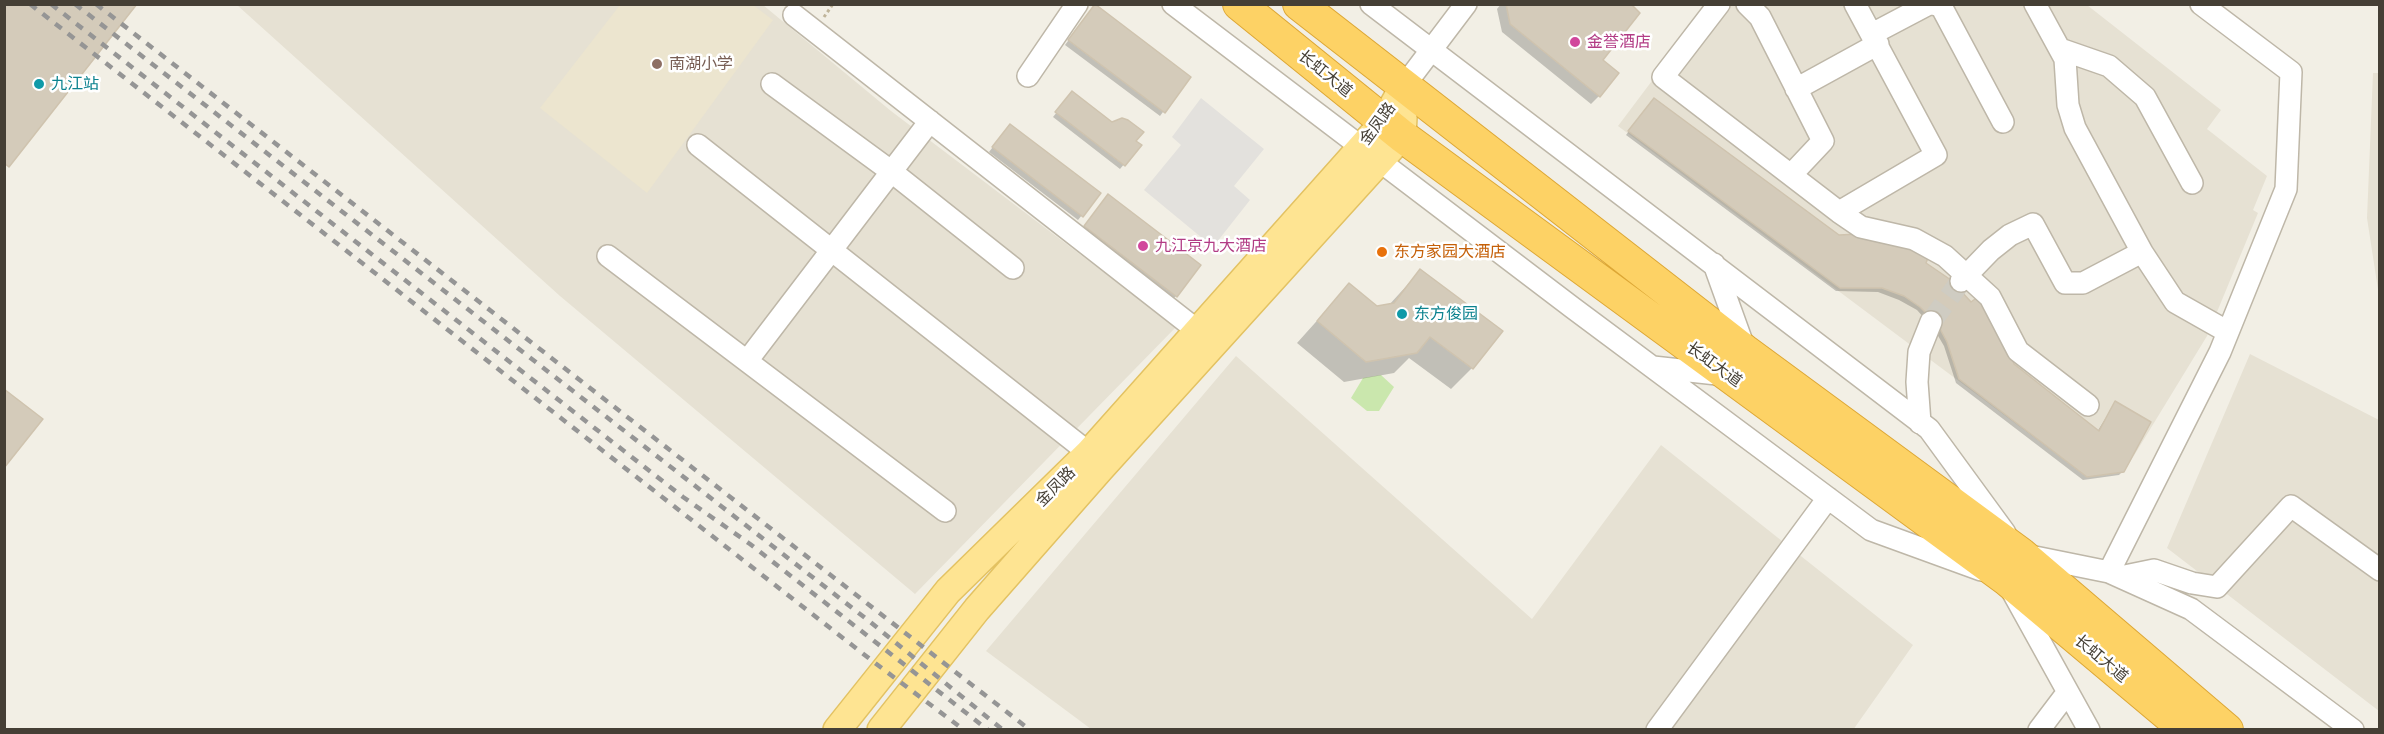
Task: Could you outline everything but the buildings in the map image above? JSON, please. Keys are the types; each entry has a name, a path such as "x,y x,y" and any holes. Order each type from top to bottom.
{"highway":[{"name":"长虹大道","path":"1239,4 1393,129 1736,363 2228,729"},
{"name":"长虹大道","path":"1299,4 1325,17 1404,86 1736,363"},
{"name":"长虹大道","path":"2013,567 2186,729"}],"main road":[{"name":"金凤路","path":"837,729 948,591 1089,453 1198,331 1393,129 1404,86"},
{"name":"金凤路","path":"881,729 977,609 1370,154"}],"street":[{"path":"1028,76 1077,4"},
{"path":"1173,4 1871,530 2013,567 2114,574 2154,570 2192,583 2217,587 2291,506 2379,570"},
{"path":"1371,4 1929,429 2013,567 2067,693 2089,729"},
{"path":"1404,86 1466,4"},
{"path":"1719,4 1664,77 1861,227 1914,239 1945,256 1964,277 1990,297 2018,351 2088,405"},
{"path":"1747,4 1760,17 1823,141 1791,175"},
{"path":"1839,212 1936,155 1855,4"},
{"path":"1796,89 1931,4 1941,6 2004,122"},
{"path":"2036,4 2065,58 2068,105 2075,128 2142,252 2175,302 2228,332"},
{"path":"2114,574 2228,332 2286,189 2291,72 2201,4"},
{"path":"794,15 1198,331"},
{"path":"2060,49 2109,66 2145,98 2192,183"},
{"path":"772,84 892,172 1013,268"},
{"path":"747,361 930,121"},
{"path":"698,145 833,249 1089,453"},
{"path":"1964,277 2010,235 2033,224 2065,283 2083,283 2142,252"},
{"path":"608,256 945,511"},
{"path":"1652,367 1736,363 1714,264"},
{"path":"1920,423 1917,382 1919,352 1931,322"},
{"path":"1657,729 1828,498"},
{"path":"2114,574 2191,609 2353,729"},
{"path":"2039,729 2067,693"}],"shaded area":[{"path":"237,5 763,5 891,111 1176,327 915,594 560,296"},
{"name":"南湖小学","path":"620,5 753,5 773,20 647,193 540,108"},
{"path":"1709,5 2087,5 2221,110 2207,129 2267,176 2253,210 2258,213 2207,336 2124,472 2087,477 1618,126"},
{"path":"2373,73 2379,73 2379,296 2367,218"},
{"path":"1201,98 1264,149 1234,186 1250,200 1213,247 1144,190 1181,145 1172,137"},
{"path":"2250,354 2379,420 2379,711 2167,548"},
{"path":"1236,356 1532,619 1661,445 1913,645 1853,730 1091,729 986,651"}],"green space":[{"path":"1381,375 1394,387 1379,411 1367,411 1351,398 1363,378"}],"tunnel":[{"path":"1931,322 1961,281"}],"railway":[{"path":"30,4 964,730"},
{"path":"51,4 683,497 750,544 988,730"},
{"path":"75,4 869,621 1003,730"},
{"path":"96,4 1030,730"}],"place":[{"name":"金誉酒店","path":"1575,42"},
{"name":"南湖小学","path":"657,64"},
{"name":"九江站","path":"39,84"},
{"name":"九江京九大酒店","path":"1143,246"},
{"name":"东方家园大酒店","path":"1382,252"},
{"name":"东方俊园","path":"1402,314"}]}
